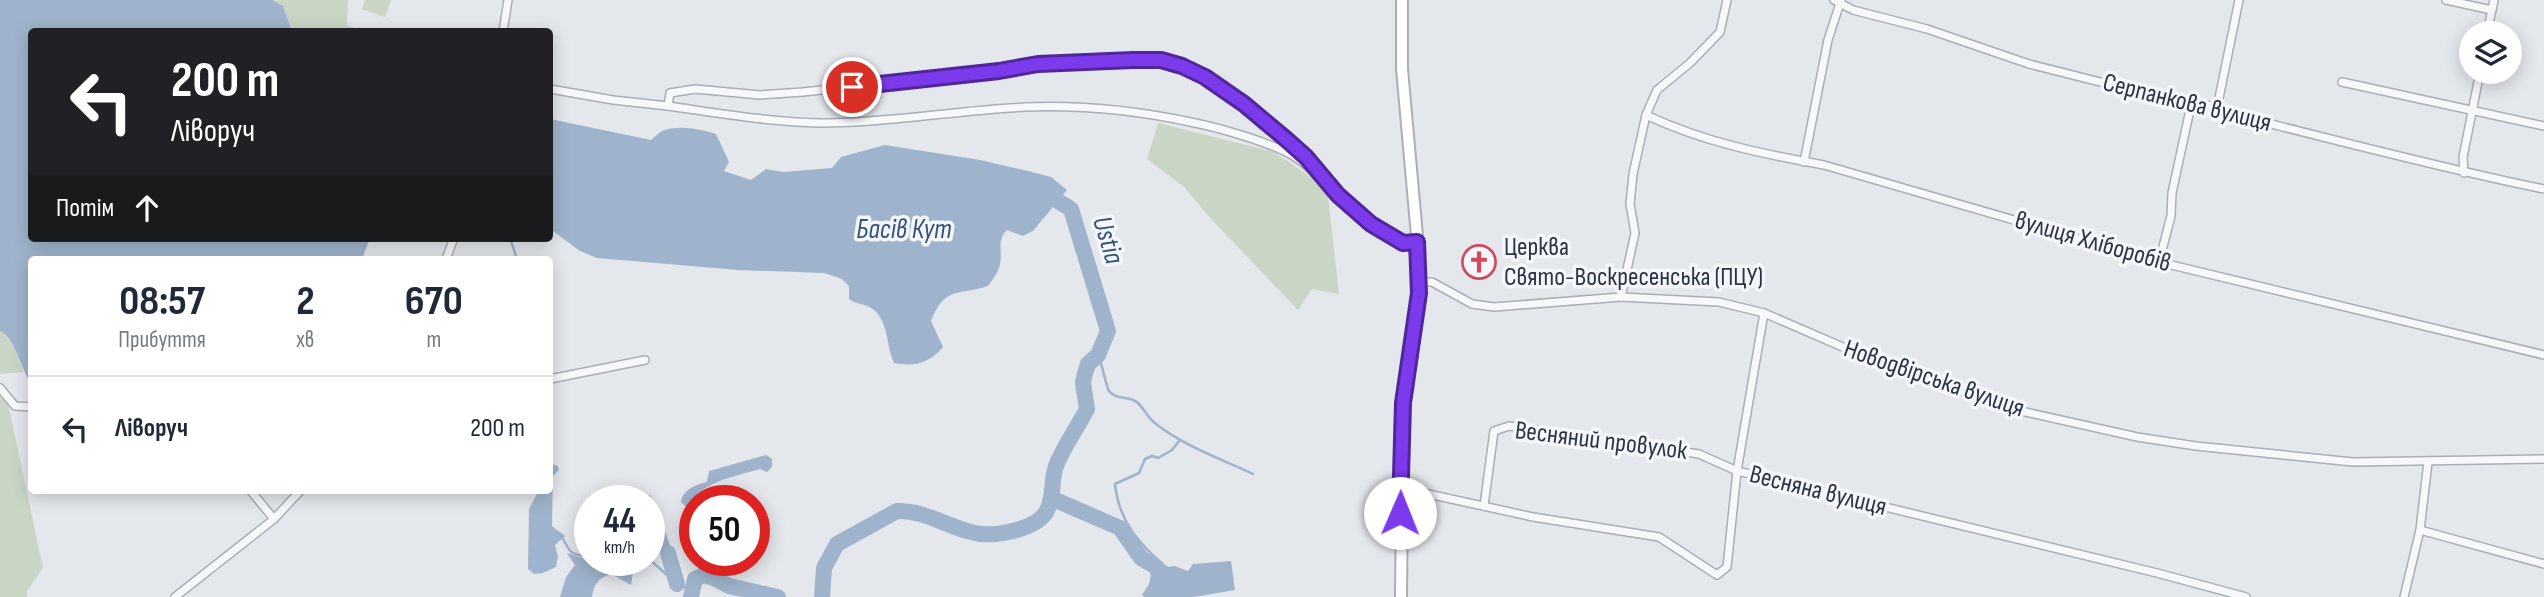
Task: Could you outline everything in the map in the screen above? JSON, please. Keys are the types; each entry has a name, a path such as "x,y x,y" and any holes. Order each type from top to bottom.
{"main road":[{"path":"1401,597 1400,488 1403,403 1417,317 1419,282 1402,69 1402,0"}],"street":[{"path":"504,28 508,0"},
{"path":"1621,297 1635,233 1630,204 1633,174 1646,115 1657,90 1690,63 1720,32 1727,0"},
{"path":"2217,108 2239,0"},
{"path":"2446,0 2492,10"},
{"path":"2490,21 2494,0"},
{"path":"1804,162 1838,1"},
{"name":"Серпанкова вулиця","path":"1838,1 1853,10 1927,30 2029,64 2191,105 2204,104 2255,120 2464,173 2544,189"},
{"path":"668,106 670,93 695,89 760,95 999,71 1038,64 1161,60 1205,77 1244,104 1306,157 1338,195 1371,224 1403,243 1417,242"},
{"path":"2342,82 2544,126"},
{"path":"2464,173 2463,157 2477,84"},
{"path":"553,90 768,120 821,123 1029,107 1098,108 1194,123 1233,134 1290,154 1320,176"},
{"path":"2159,262 2171,216 2172,193 2191,105"},
{"name":"вулиця Хліборобів","path":"1646,115 1713,141 1769,156 1824,165 2159,262 2544,355"},
{"name":"Новодвірська вулиця","path":"1419,282 1432,282 1472,304 1494,307 1621,297 1719,302 1764,313 1845,348 2015,410 2137,437 2196,446 2353,462 2544,458"},
{"path":"1737,471 1764,313"},
{"path":"553,378 645,360"},
{"path":"0,388 15,406 28,407"},
{"name":"Весняний провулок","path":"1484,506 1494,431 1509,426 1699,454 1737,471"},
{"path":"2404,597 2420,530 2428,462"},
{"name":"Весняна вулиця","path":"1400,488 1533,517 1659,537 1717,575 1727,566 1737,471 2246,597"},
{"path":"253,494 274,519"},
{"path":"176,597 274,519 297,494"},
{"path":"2420,530 2544,564"}],"green space":[{"path":"272,0 348,0 347,25 355,28 291,28 283,6"},
{"path":"365,0 391,0 385,17 362,9"},
{"path":"1158,123 1274,152 1312,178 1328,196 1339,294 1312,289 1298,310 1184,187 1147,159"},
{"path":"0,331 11,343 23,372 0,374"},
{"path":"0,388 9,408 43,568 27,591 27,597 0,597"}],"water":[{"path":"0,0 272,0 283,6 291,28 28,28 28,242 368,242 363,256 28,256 28,378 10,340 0,331"},
{"name":"Басів Кут","path":"553,120 651,140 661,132 677,128 710,132 716,134 729,162 724,171 751,180 766,169 783,172 832,168 841,157 885,145 1024,170 1051,177 1067,190 1033,231 1023,236 1007,230 1001,242 999,267 988,286 953,294 941,302 931,321 943,347 933,357 915,364 894,363 879,315 871,308 849,299 849,286 842,279 824,273 738,270 597,258 580,251 553,231"},
{"path":"766,455 772,459 772,467 767,472 760,469 711,485 697,485 707,482 709,471"},
{"path":"553,464 558,466 559,470 553,476"},
{"path":"537,494 553,494 552,526 565,536 555,545 558,556 556,567 543,573 534,574 528,569 529,509"},
{"path":"665,531 679,571 669,573 665,561"},
{"path":"1231,561 1235,590 1194,597 1142,595 1149,584 1152,569 1175,566 1188,571 1193,564"},
{"path":"574,566 574,576 606,576 597,582 592,597 560,597 566,577"},
{"path":"615,576 632,576 631,585"}],"waterway":[{"name":"Ustia","path":"822,597 824,568 837,544 897,511 917,513 965,531 993,534 1027,526 1044,515 1048,508 1056,466 1087,409 1083,383 1088,364 1098,355 1108,331 1071,209 1041,191"},
{"path":"511,242 516,256"},
{"path":"1098,355 1112,394 1135,401 1153,422 1178,439 1253,474"},
{"path":"1167,568 1132,531 1121,510 1115,484 1139,473 1145,459 1152,456 1158,458 1172,450 1180,440"},
{"path":"1051,498 1120,528 1141,558 1156,567 1164,584 1165,597"},
{"path":"562,537 574,553"},
{"path":"668,553 677,584"},
{"path":"665,573 677,584 691,590"},
{"name":"Ustia","path":"691,597 695,579 704,575 729,586 778,597"}],"place":[{"name":"Церква Свято-Воскресенська (ПЦУ)","path":"1479,262"}],"route":[{"path":"852,87 999,71 1038,64 1161,60 1205,77 1244,104 1306,157 1338,195 1371,224 1403,243 1417,242 1419,293 1403,403 1400,513"}]}
